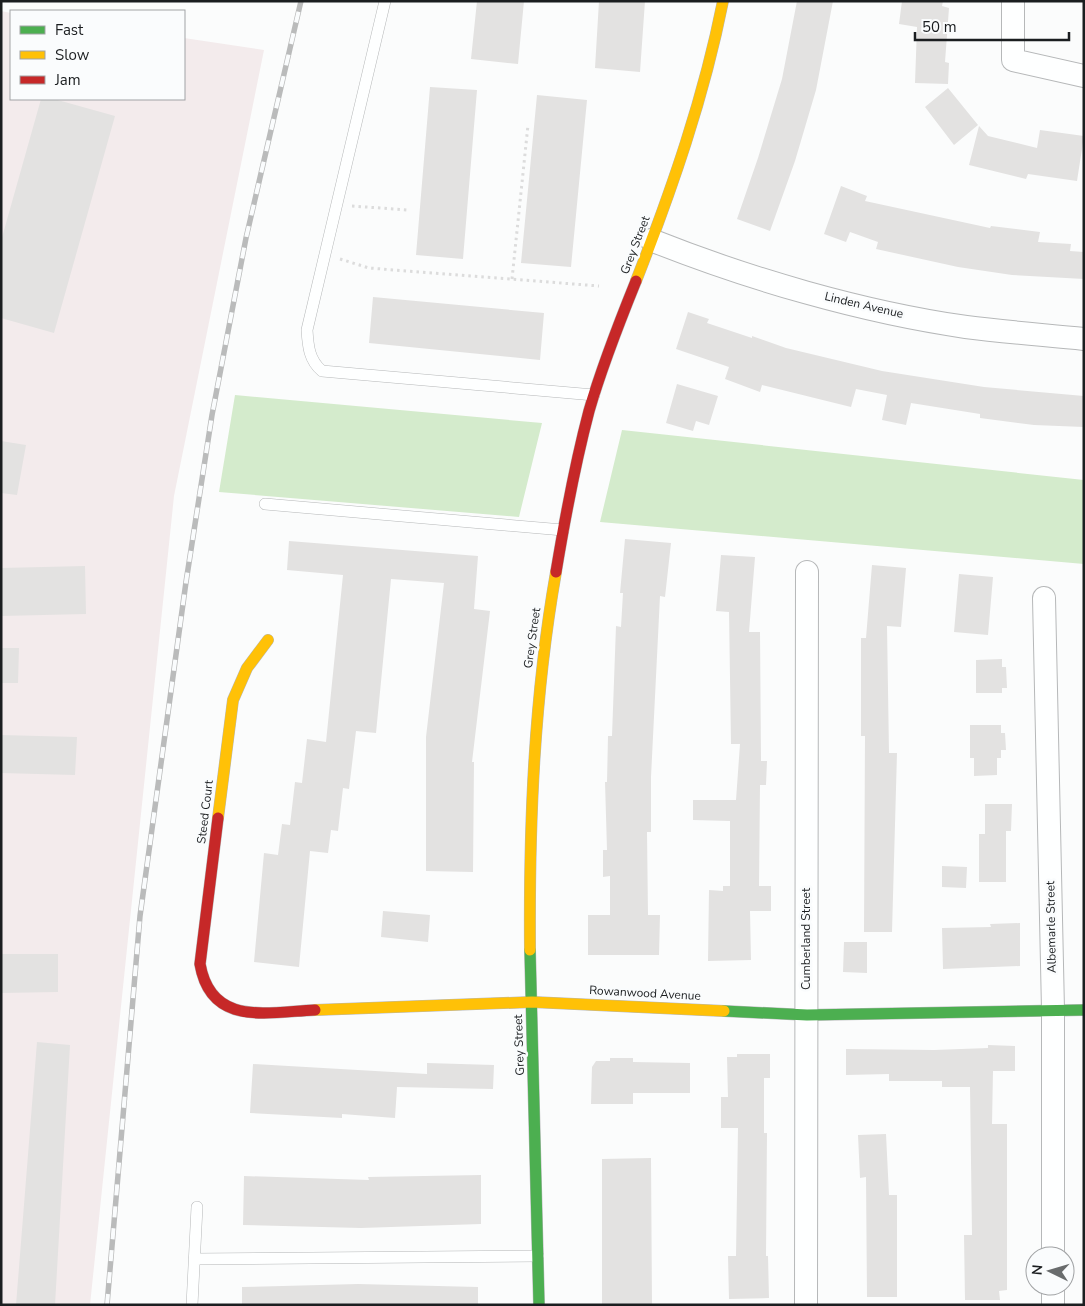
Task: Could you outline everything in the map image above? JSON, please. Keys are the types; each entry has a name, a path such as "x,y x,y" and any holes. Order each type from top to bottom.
{"street":[{"name":"Grey Street","path":"539,1305 532,1002 531,814 534,750 542,668 563,530 594,394 652,240 704,90 723,1"},
{"path":"1013,1 1013,60 1084,76"},
{"name":"Linden Avenue","path":"652,240 696,258 781,284 885,311 966,327 1084,339"},
{"name":"Cumberland Street","path":"806,1305 807,572"},
{"name":"Albemarle Street","path":"1044,598 1053,1010 1053,1246"},
{"name":"Steed Court","path":"211,995 202,979 200,964 233,700 244,672 254,654 268,640"},
{"name":"Rowanwood Avenue","path":"211,995 219,1005 232,1010 254,1012 532,1002 807,1014 1084,1010"}],"lane":[{"path":"385,1 307,330 308,350 315,364 322,371 594,394"},
{"path":"265,504 563,530"},
{"path":"192,1305 197,1207"},
{"path":"194,1260 538,1256"}],"path":[{"path":"512,279 528,126"},
{"path":"337,205 408,210"},
{"path":"325,255 369,268 599,286"}],"shaded area":[{"path":"1,11 10,13 10,100 185,100 185,38 264,50 174,496 90,1305 1,1305"}],"green space":[{"path":"235,395 542,423 519,517 219,492"},
{"path":"622,430 1084,480 1084,564 600,522"}],"building":[{"path":"477,1 524,1 518,64 471,59"},
{"path":"599,1 645,1 640,72 595,68"},
{"path":"797,1 833,1 816,90 795,161 770,231 737,219 782,79"},
{"path":"902,1 943,1 942,6 949,8 945,62 949,63 948,84 915,83 917,27 899,24"},
{"path":"430,87 477,90 463,259 416,255"},
{"path":"948,88 978,125 954,145 925,107"},
{"path":"537,95 587,100 571,267 521,263"},
{"path":"41,100 58,100 115,116 54,333 1,318 1,241"},
{"path":"979,126 988,136 1037,148 1040,130 1084,136 1077,181 1028,174 1026,179 969,165"},
{"path":"841,186 867,196 865,201 990,228 991,226 1040,232 1038,242 1071,244 1070,251 1084,252 1084,279 1012,275 958,267 876,249 878,242 850,232 846,242 824,234"},
{"path":"373,297 544,313 540,360 369,343"},
{"path":"688,312 709,319 707,323 752,338 752,336 786,348 882,371 984,387 1084,396 1084,427 1034,425 980,418 980,414 911,403 906,425 882,420 887,395 856,389 851,407 762,385 760,392 725,379 729,367 676,349"},
{"path":"677,384 718,396 709,425 696,421 693,431 666,423"},
{"path":"1,441 26,445 17,495 1,493"},
{"path":"625,539 671,543 665,597 660,596 651,777 651,832 647,832 648,915 660,915 659,955 588,955 588,915 610,915 610,876 603,877 603,850 607,850 605,782 607,782 608,736 612,736 616,626 621,627 623,593 620,593"},
{"path":"289,541 478,556 474,609 490,611 472,762 474,762 473,872 426,871 426,737 444,583 391,579 376,733 356,731 349,789 343,788 338,831 331,830 328,853 310,851 299,967 254,962 264,853 278,855 282,824 290,825 295,782 302,783 307,739 326,742 343,575 287,570"},
{"path":"721,555 755,557 749,632 760,632 761,761 767,761 766,785 760,785 759,886 771,886 771,911 750,911 751,960 708,961 709,890 723,891 723,886 730,886 730,821 693,820 693,800 736,800 740,744 731,744 729,612 716,611"},
{"path":"872,565 906,568 901,627 887,626 889,753 897,753 892,932 864,932 865,736 861,736 861,638 866,638"},
{"path":"85,566 86,614 1,616 1,568"},
{"path":"959,574 993,577 988,635 954,632"},
{"path":"1,648 19,648 18,683 1,683"},
{"path":"1002,659 1002,667 1006,667 1007,688 1002,688 1002,693 976,693 976,660"},
{"path":"970,725 1001,725 1001,733 1005,733 1006,750 1001,750 1001,758 997,758 997,775 974,776 974,758 970,758"},
{"path":"1,735 77,737 75,775 1,773"},
{"path":"985,804 1012,804 1011,831 1006,831 1006,882 979,882 979,834 985,834"},
{"path":"942,866 967,867 966,888 942,887"},
{"path":"383,911 430,915 428,942 381,937"},
{"path":"1020,923 1020,966 943,969 942,928 991,927 990,924"},
{"path":"844,942 867,942 867,973 843,972"},
{"path":"1,954 58,954 58,992 1,993"},
{"path":"37,1042 70,1045 55,1305 16,1305"},
{"path":"988,1045 1015,1046 1015,1071 993,1071 992,1124 1007,1124 1007,1290 999,1291 1000,1300 965,1300 964,1235 972,1235 970,1087 942,1087 942,1081 889,1081 889,1074 846,1075 846,1049 934,1050 988,1048"},
{"path":"737,1054 770,1054 770,1078 764,1078 764,1133 767,1133 766,1256 768,1256 769,1298 729,1299 728,1256 736,1256 738,1128 721,1128 721,1097 728,1097 727,1057 737,1057"},
{"path":"610,1058 633,1058 633,1062 690,1063 690,1093 633,1093 633,1104 591,1104 592,1067 596,1061 610,1061"},
{"path":"427,1063 494,1065 493,1089 397,1087 395,1118 342,1114 342,1118 250,1113 253,1064 427,1074"},
{"path":"886,1134 889,1195 897,1195 897,1297 867,1297 866,1177 860,1178 858,1135"},
{"path":"651,1158 652,1305 602,1305 602,1159"},
{"path":"481,1175 481,1224 361,1228 243,1225 244,1176 369,1180 368,1177"},
{"path":"358,1284 478,1287 478,1305 242,1305 242,1287"}],"railway":[{"path":"107,1305 140,916 186,582 212,415 246,238 301,1"}],"traffic: fast":[{"path":"530,950 539,1305"},
{"path":"724,1011 807,1015 1084,1010"}],"traffic: slow":[{"path":"636,281 662,212 697,108 723,1"},
{"path":"530,950 534,760 543,666 556,572"},
{"path":"218,818 233,700 247,668 268,640"},
{"path":"315,1010 532,1002 724,1011"}],"traffic: jam":[{"path":"556,572 579,451 589,411 605,361 636,281"},
{"path":"218,818 200,964 206,984 216,998 229,1007 244,1011 278,1013 315,1010"}]}
